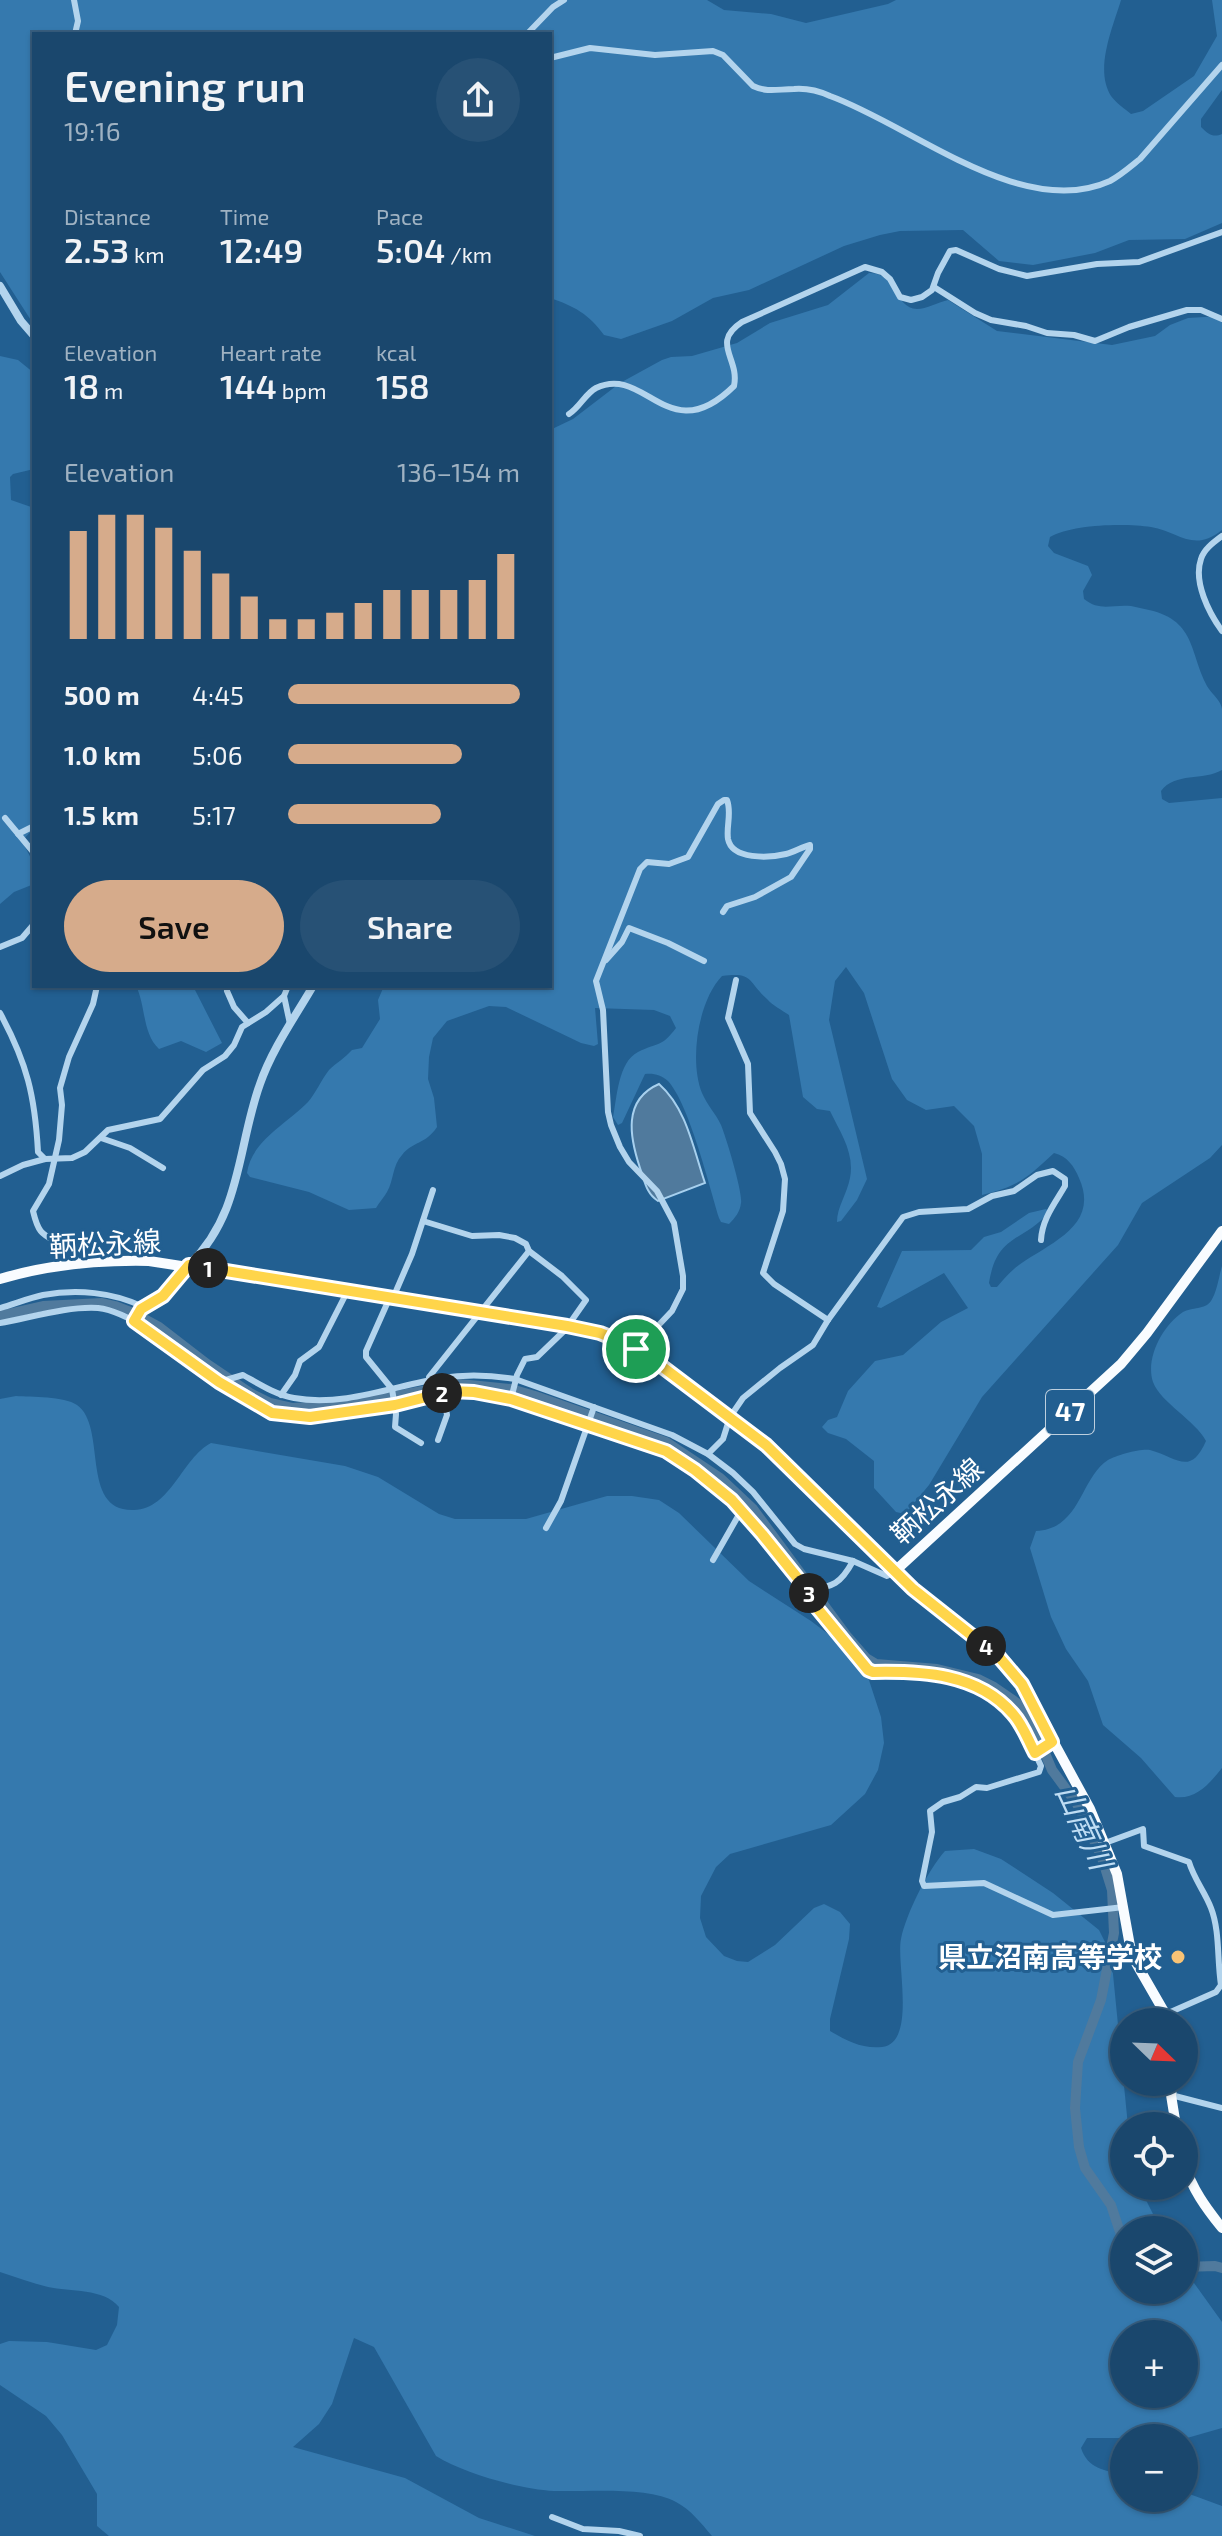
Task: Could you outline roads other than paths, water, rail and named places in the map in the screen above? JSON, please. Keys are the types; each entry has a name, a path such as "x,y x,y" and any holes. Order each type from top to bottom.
{"main road":[{"name":"鞆松永線","path":"0,1279 80,1265 149,1261 482,1311 600,1333 636,1349 730,1417 803,1479 895,1571 1121,1364 1222,1231"},
{"path":"895,1571 999,1657 1022,1684 1049,1744 1090,1809 1105,1843 1117,1874 1130,1946 1136,1963 1162,2008"},
{"path":"1198,2194 1218,2216 1222,2228"}],"street":[{"path":"74,0 78,21 75,32"},
{"path":"529,32 564,0"},
{"path":"552,57 590,48 655,55 713,51 723,55 759,89 767,92 797,88 828,95 863,109 981,172 1026,186 1067,189 1099,185 1140,159 1222,65"},
{"path":"569,414 595,389 611,383 632,387 679,411 699,410 734,386 735,372 726,341 731,329 865,267 882,272 890,279 897,293 911,300 922,297 934,287 950,251 956,250 999,269 1027,276 1097,264 1139,262 1222,232"},
{"path":"0,286 32,334"},
{"path":"934,287 991,320 1095,341 1129,327 1187,310 1201,310 1222,319"},
{"path":"1222,536 1205,550 1200,560 1204,597 1222,631"},
{"path":"636,1349 672,1311 683,1289 683,1276 678,1238 666,1205 629,1162 611,1125 603,1010 596,981 640,869 647,862 669,864 688,857 718,804 727,800 730,806 729,844 734,850 762,856 789,853 810,845 810,849 791,877 755,897 727,906 723,912"},
{"path":"5,818 32,849"},
{"path":"18,834 32,827"},
{"path":"0,947 22,938 32,926"},
{"path":"601,965 622,942 629,928 704,961"},
{"path":"736,980 728,1018 748,1064 750,1113 775,1152 785,1179 783,1211 763,1273 774,1284 828,1320"},
{"path":"80,1265 65,1246 46,1238 36,1224 33,1211 49,1184 49,1159 59,1140 60,1088 97,988"},
{"path":"0,1176 23,1165 72,1158 85,1152 108,1130 160,1119 203,1070 225,1056 242,1027 266,1012 284,996 287,988"},
{"path":"134,1320 142,1308 163,1296 198,1256 218,1227 238,1177 260,1083 312,988"},
{"path":"227,991 234,1007 248,1023"},
{"path":"284,996 290,1024"},
{"path":"0,1013 23,1060 35,1106 38,1152 49,1159"},
{"path":"101,1138 130,1148 163,1168"},
{"path":"708,1454 723,1439 730,1417 743,1398 813,1345 898,1223 909,1214 968,1209 992,1196 1014,1191 1037,1175 1053,1171 1065,1179 1065,1186 1051,1208 1041,1240"},
{"path":"421,1443 395,1427 392,1391 366,1357 366,1351 380,1315 412,1254 433,1190"},
{"path":"423,1221 472,1236 515,1238 526,1244 529,1251 562,1276 586,1300 567,1326 537,1357 525,1359 511,1398"},
{"path":"431,1381 429,1377 529,1251"},
{"path":"281,1395 295,1375 300,1361 319,1347 348,1290"},
{"path":"0,1308 44,1295 78,1292 110,1295 142,1308"},
{"path":"0,1323 98,1308 134,1320 220,1382 272,1413 310,1417 394,1404 442,1386 493,1375 515,1381 672,1435 708,1454 733,1473 753,1492 795,1544 853,1561 887,1576 895,1571"},
{"path":"220,1382 243,1375 281,1395 305,1399 392,1391 431,1381 442,1386 511,1398 666,1451 732,1500 809,1591 817,1608 868,1670 912,1671 970,1683 1014,1714 1035,1752 1041,1766 1039,1772 987,1788 976,1787 930,1811 932,1832 922,1881 924,1886 984,1883 1053,1915 1122,1908"},
{"path":"438,1440 447,1415 442,1386"},
{"path":"546,1528 561,1501 593,1409"},
{"path":"713,1560 741,1511"},
{"path":"809,1591 832,1587 841,1581 853,1561"},
{"path":"1035,1752 1049,1744"},
{"path":"1105,1843 1143,1829 1144,1846 1189,1862 1197,1884 1211,1907 1217,1928 1221,1985 1216,1992 1186,2008"},
{"path":"1175,2096 1222,2108"},
{"path":"552,2517 583,2529 619,2531 640,2536"}],"waterway":[{"name":"山南川","path":"0,1316 43,1306 102,1303 115,1306 159,1327 250,1393 270,1403 292,1408 354,1404 459,1384 511,1389 666,1442 720,1478 753,1509 866,1658 876,1664 937,1669 978,1679 1017,1703 1031,1720 1052,1770 1077,1804 1102,1858 1112,1890 1114,1933 1101,2000 1078,2062 1075,2108 1079,2147 1085,2168 1111,2205 1115,2216"},
{"name":"山南川","path":"1198,2267 1222,2268"}],"place":[{"name":"県立沼南高等学校","path":"1178,1957"}]}
